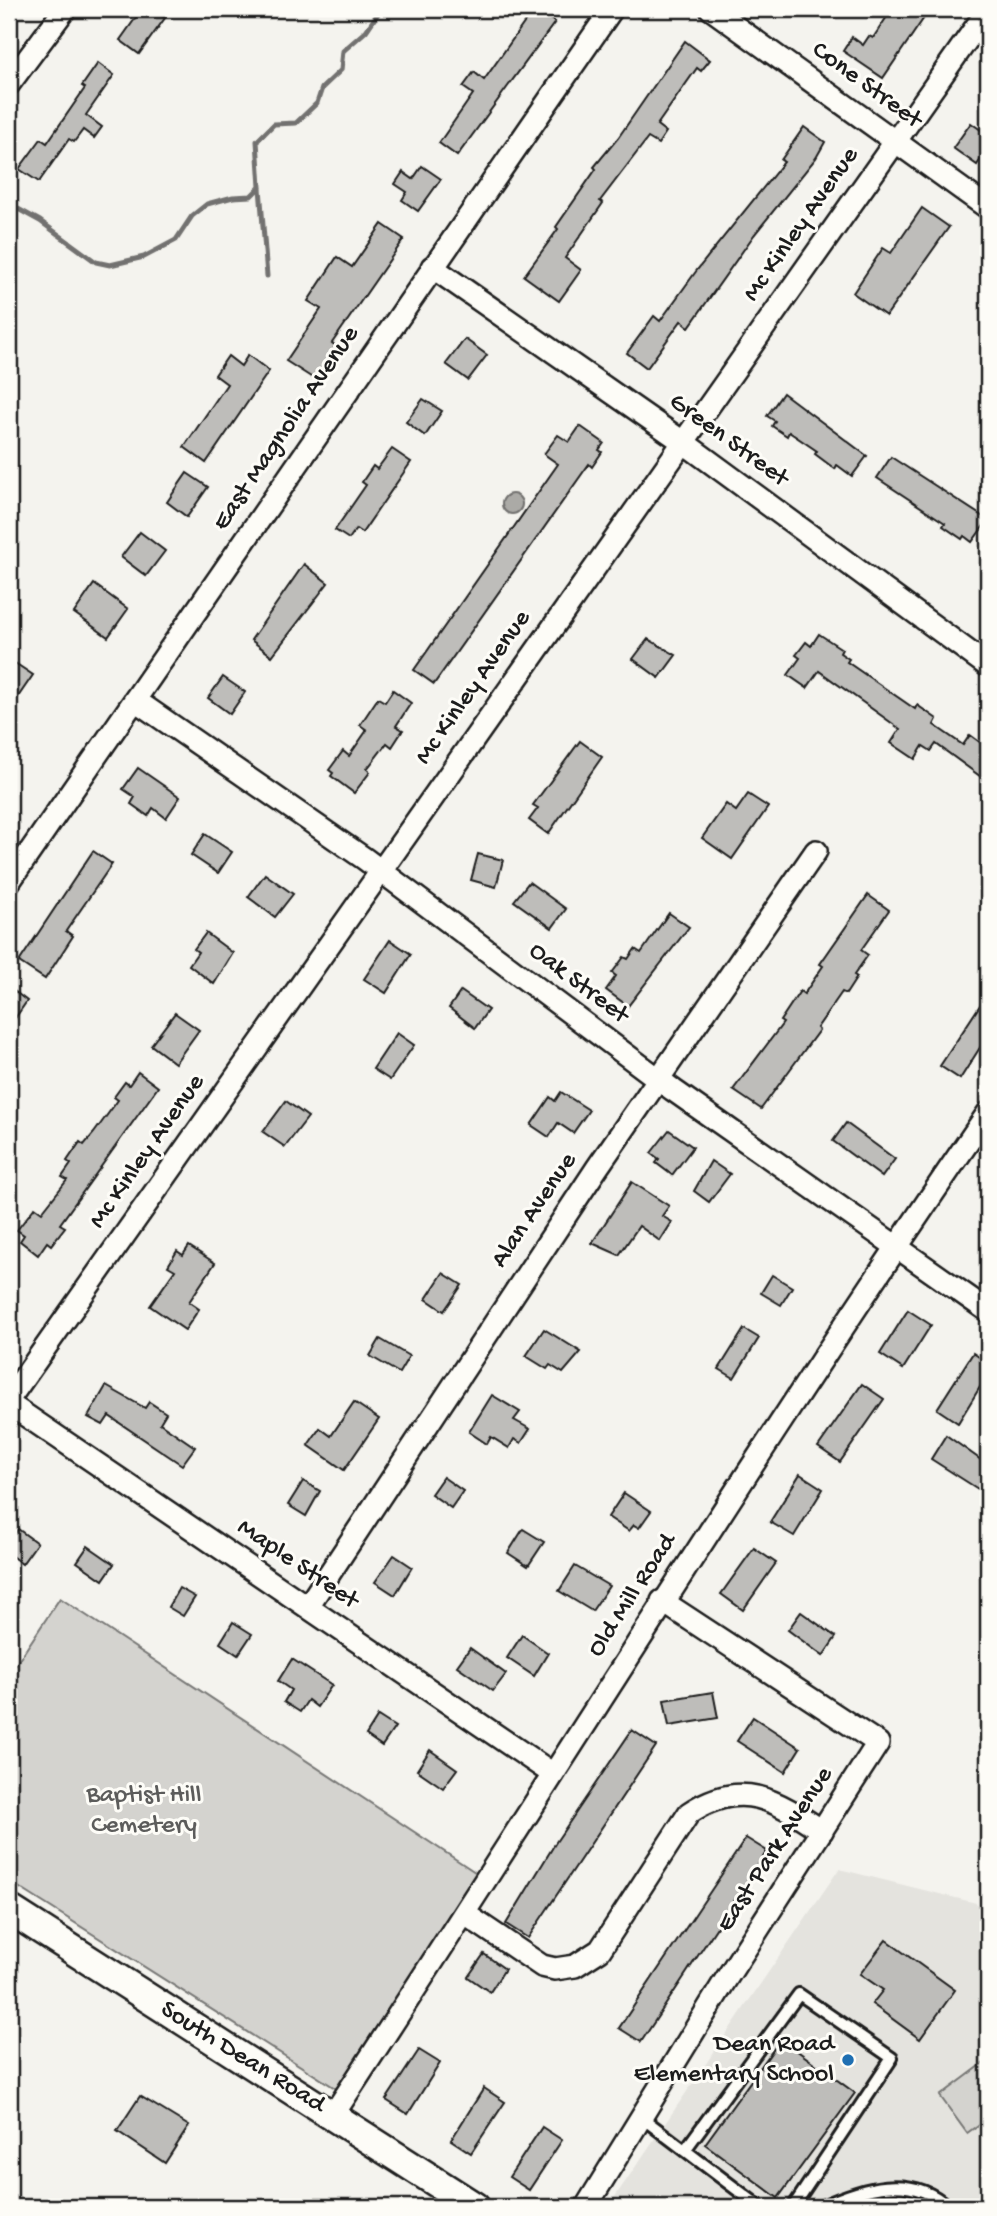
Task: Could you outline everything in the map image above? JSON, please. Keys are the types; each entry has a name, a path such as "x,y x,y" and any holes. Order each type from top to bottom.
{"street":[{"path":"9,84 65,9"},
{"name":"East Magnolia Avenue","path":"9,882 612,9"},
{"name":"Cone Street","path":"711,9 988,208"},
{"name":"Mc Kinley Avenue","path":"9,1402 380,870 988,10"},
{"name":"Green Street","path":"432,267 683,442 988,666"},
{"name":"Oak Street","path":"135,701 380,870 659,1079 895,1249 988,1311"},
{"name":"Alan Avenue","path":"308,1605 597,1168 816,851"},
{"name":"Old Mill Road","path":"332,2115 465,1914 662,1601 988,1113"},
{"name":"Maple Street","path":"9,1402 553,1774"},
{"name":"East Park Avenue","path":"586,2207 878,1743 662,1601"},
{"path":"465,1914 542,1966 565,1969 600,1950 689,1813 703,1804 720,1797 751,1795 771,1798 822,1830"},
{"name":"South Dean Road","path":"9,1909 475,2207"}],"lane":[{"path":"685,2150 799,1994 892,2058 793,2207"},
{"path":"641,2117 760,2207"},
{"path":"820,2207 889,2184 918,2188 939,2198 948,2207"}],"shaded area":[{"path":"512,494 519,497 522,504 519,511 512,514 505,511 502,504 505,497"},
{"name":"Dean Road Elementary School","path":"839,1869 976,1903 988,1914 988,2207 608,2207"}],"green space":[{"name":"Baptist Hill Cemetery","path":"60,1598 478,1874 340,2091 9,1881 9,1675"},
{"path":"988,2060 988,2118 967,2133 940,2096"}],"building":[{"path":"142,9 152,9 165,18 139,54 120,40"},
{"path":"534,9 555,22 457,156 439,143 473,94 463,87 474,72 484,80"},
{"path":"892,9 930,9 883,78 843,51 852,37 863,45 869,36 873,38"},
{"path":"685,41 710,60 701,71 697,68 657,125 666,132 658,144 648,138 600,201 603,203 565,258 581,270 559,301 524,276 558,229 556,227 596,169 594,167 618,138"},
{"path":"98,63 114,75 86,115 102,127 94,138 83,130 74,142 69,139 39,182 19,169 41,139 47,143 85,88 82,86"},
{"path":"971,123 988,135 988,149 977,165 953,148"},
{"path":"804,127 825,142 816,158 754,235 689,327 681,321 647,368 627,353 654,316 660,321 697,270 784,162 781,160"},
{"path":"422,166 441,179 418,211 402,200 407,192 395,184 403,172 413,179"},
{"path":"922,208 949,227 886,316 853,293 883,248 891,253"},
{"path":"382,224 404,239 332,343 336,346 314,379 286,361 321,309 308,301 337,257 352,267"},
{"path":"465,339 487,355 468,380 446,364"},
{"path":"248,355 269,371 206,463 184,447 227,384 215,375 228,356 241,366"},
{"path":"783,393 867,456 852,476 837,465 835,469 815,454 817,451 789,432 787,436 772,426 775,421 767,416"},
{"path":"423,399 442,411 425,436 406,422"},
{"path":"580,426 604,443 599,450 602,452 592,467 589,464 434,684 414,670 558,464 544,454 558,435 569,442"},
{"path":"392,449 411,462 362,533 356,529 349,539 335,530 366,485 362,482 373,466 377,469"},
{"path":"891,457 988,520 972,542 964,536 962,539 943,526 945,523 877,478"},
{"path":"187,473 208,487 187,517 167,502"},
{"path":"140,532 165,551 146,576 121,557"},
{"path":"304,564 328,583 272,656 251,640"},
{"path":"94,584 128,609 108,637 74,613"},
{"path":"819,634 842,649 840,653 849,659 847,662 915,709 917,705 937,719 934,725 963,745 970,735 988,748 988,782 936,744 931,751 923,746 915,759 891,743 900,729 819,671 807,688 788,675 800,658 796,655 806,642 811,646"},
{"path":"648,639 676,655 659,678 633,659"},
{"path":"9,659 33,675 9,710"},
{"path":"223,677 245,692 230,714 208,698"},
{"path":"393,690 411,703 396,726 403,730 392,747 387,743 367,769 370,772 354,793 331,776 333,773 329,770 343,751 349,756 367,730 360,725 378,698 385,702"},
{"path":"580,741 602,757 548,834 529,820 538,808 533,805"},
{"path":"138,768 180,797 166,818 153,808 148,816 131,804 135,797 123,789"},
{"path":"748,794 768,807 732,859 702,838 726,804 736,811"},
{"path":"205,834 232,852 218,873 191,855"},
{"path":"93,851 112,864 66,931 73,936 45,979 19,962"},
{"path":"478,854 503,860 496,887 471,880"},
{"path":"265,874 293,894 275,917 248,897"},
{"path":"529,882 566,909 552,928 514,901"},
{"path":"868,895 889,910 861,950 868,955 854,975 857,977 846,994 842,992 817,1028 819,1030 761,1109 733,1090 783,1023 780,1021 800,991 804,994 823,966 820,964"},
{"path":"669,913 689,927 628,1006 606,990 616,976 612,973 624,957 628,959 635,949 641,953"},
{"path":"206,933 233,953 214,984 189,965 198,952 194,949"},
{"path":"390,940 411,954 386,993 364,979"},
{"path":"9,987 27,1001 9,1027"},
{"path":"461,991 488,1010 475,1028 449,1008"},
{"path":"988,993 988,1035 960,1079 940,1066"},
{"path":"175,1013 199,1030 175,1063 151,1045"},
{"path":"397,1033 414,1045 390,1080 373,1069"},
{"path":"138,1072 158,1087 60,1224 65,1227 51,1245 47,1242 38,1255 20,1241 24,1235 17,1230 35,1207 42,1212 67,1180 62,1177 71,1164 67,1161 80,1142 84,1145 94,1133 118,1100 114,1097 125,1082 129,1085"},
{"path":"561,1092 589,1110 573,1133 558,1123 549,1137 531,1125 550,1097 555,1101"},
{"path":"286,1101 308,1117 285,1147 263,1132"},
{"path":"846,1123 895,1159 882,1177 833,1141"},
{"path":"669,1130 693,1147 672,1175 656,1163 659,1159 651,1153"},
{"path":"711,1161 730,1174 709,1202 694,1191"},
{"path":"632,1182 669,1206 662,1216 672,1222 660,1241 639,1226 619,1255 592,1243"},
{"path":"189,1246 215,1263 189,1302 199,1309 185,1330 150,1306 175,1270 168,1266 177,1251 183,1255"},
{"path":"443,1273 462,1285 444,1311 426,1299"},
{"path":"772,1275 792,1287 781,1305 761,1293"},
{"path":"908,1310 931,1325 903,1369 880,1354"},
{"path":"544,1329 581,1352 563,1373 550,1365 547,1369 526,1356"},
{"path":"744,1329 759,1338 734,1378 719,1369"},
{"path":"380,1339 409,1356 399,1373 370,1356"},
{"path":"973,1353 988,1363 988,1374 958,1423 937,1409"},
{"path":"862,1384 884,1399 840,1462 818,1447"},
{"path":"106,1386 145,1408 149,1402 166,1413 160,1423 195,1447 182,1465 109,1416 103,1425 88,1417"},
{"path":"492,1395 520,1412 514,1420 530,1429 521,1443 514,1439 509,1448 491,1437 487,1444 469,1432"},
{"path":"354,1402 379,1419 344,1470 308,1445 320,1428 331,1436"},
{"path":"946,1435 988,1465 988,1474 978,1489 931,1459"},
{"path":"800,1474 823,1489 794,1536 770,1522"},
{"path":"443,1477 463,1491 451,1508 431,1494"},
{"path":"303,1481 320,1491 306,1516 288,1505"},
{"path":"624,1493 651,1511 639,1528 634,1525 629,1531 608,1517"},
{"path":"18,1529 37,1543 22,1564 9,1554 9,1542"},
{"path":"523,1529 544,1542 528,1566 508,1553"},
{"path":"88,1546 114,1564 103,1580 77,1562"},
{"path":"754,1548 776,1563 743,1610 721,1594"},
{"path":"394,1555 412,1567 395,1595 375,1582"},
{"path":"575,1566 609,1586 592,1611 559,1591"},
{"path":"179,1588 195,1597 183,1616 168,1607"},
{"path":"801,1612 836,1637 823,1656 788,1630"},
{"path":"233,1622 252,1634 238,1655 220,1643"},
{"path":"522,1635 548,1653 534,1676 507,1658"},
{"path":"470,1648 506,1674 493,1691 457,1666"},
{"path":"292,1659 332,1685 317,1707 308,1700 300,1712 284,1702 291,1690 278,1681"},
{"path":"713,1692 718,1718 669,1726 664,1700"},
{"path":"378,1716 395,1727 382,1746 366,1735"},
{"path":"753,1717 800,1748 785,1772 737,1741"},
{"path":"632,1730 656,1746 528,1938 506,1924 556,1842"},
{"path":"430,1750 457,1769 443,1788 417,1770"},
{"path":"746,1838 767,1851 641,2042 619,2028"},
{"path":"886,1940 955,1990 920,2039 872,2004 883,1990 860,1974"},
{"path":"484,1954 505,1969 490,1992 468,1977"},
{"path":"781,2039 855,2093 778,2198 705,2144"},
{"path":"419,2050 440,2063 408,2114 386,2100"},
{"path":"484,2088 505,2102 471,2153 451,2140"},
{"path":"140,2096 189,2126 165,2163 117,2131"},
{"path":"542,2127 562,2140 529,2190 509,2177"}],"waterway":[{"path":"9,204 40,221 96,262 110,265 144,257 176,240 192,216 207,204 233,197 251,196 260,187 257,141 274,124 296,123 317,103 322,88 341,70 343,51 366,31 381,9"},
{"path":"260,188 267,276"}],"place":[{"name":"Dean Road Elementary School","path":"848,2060"}]}
